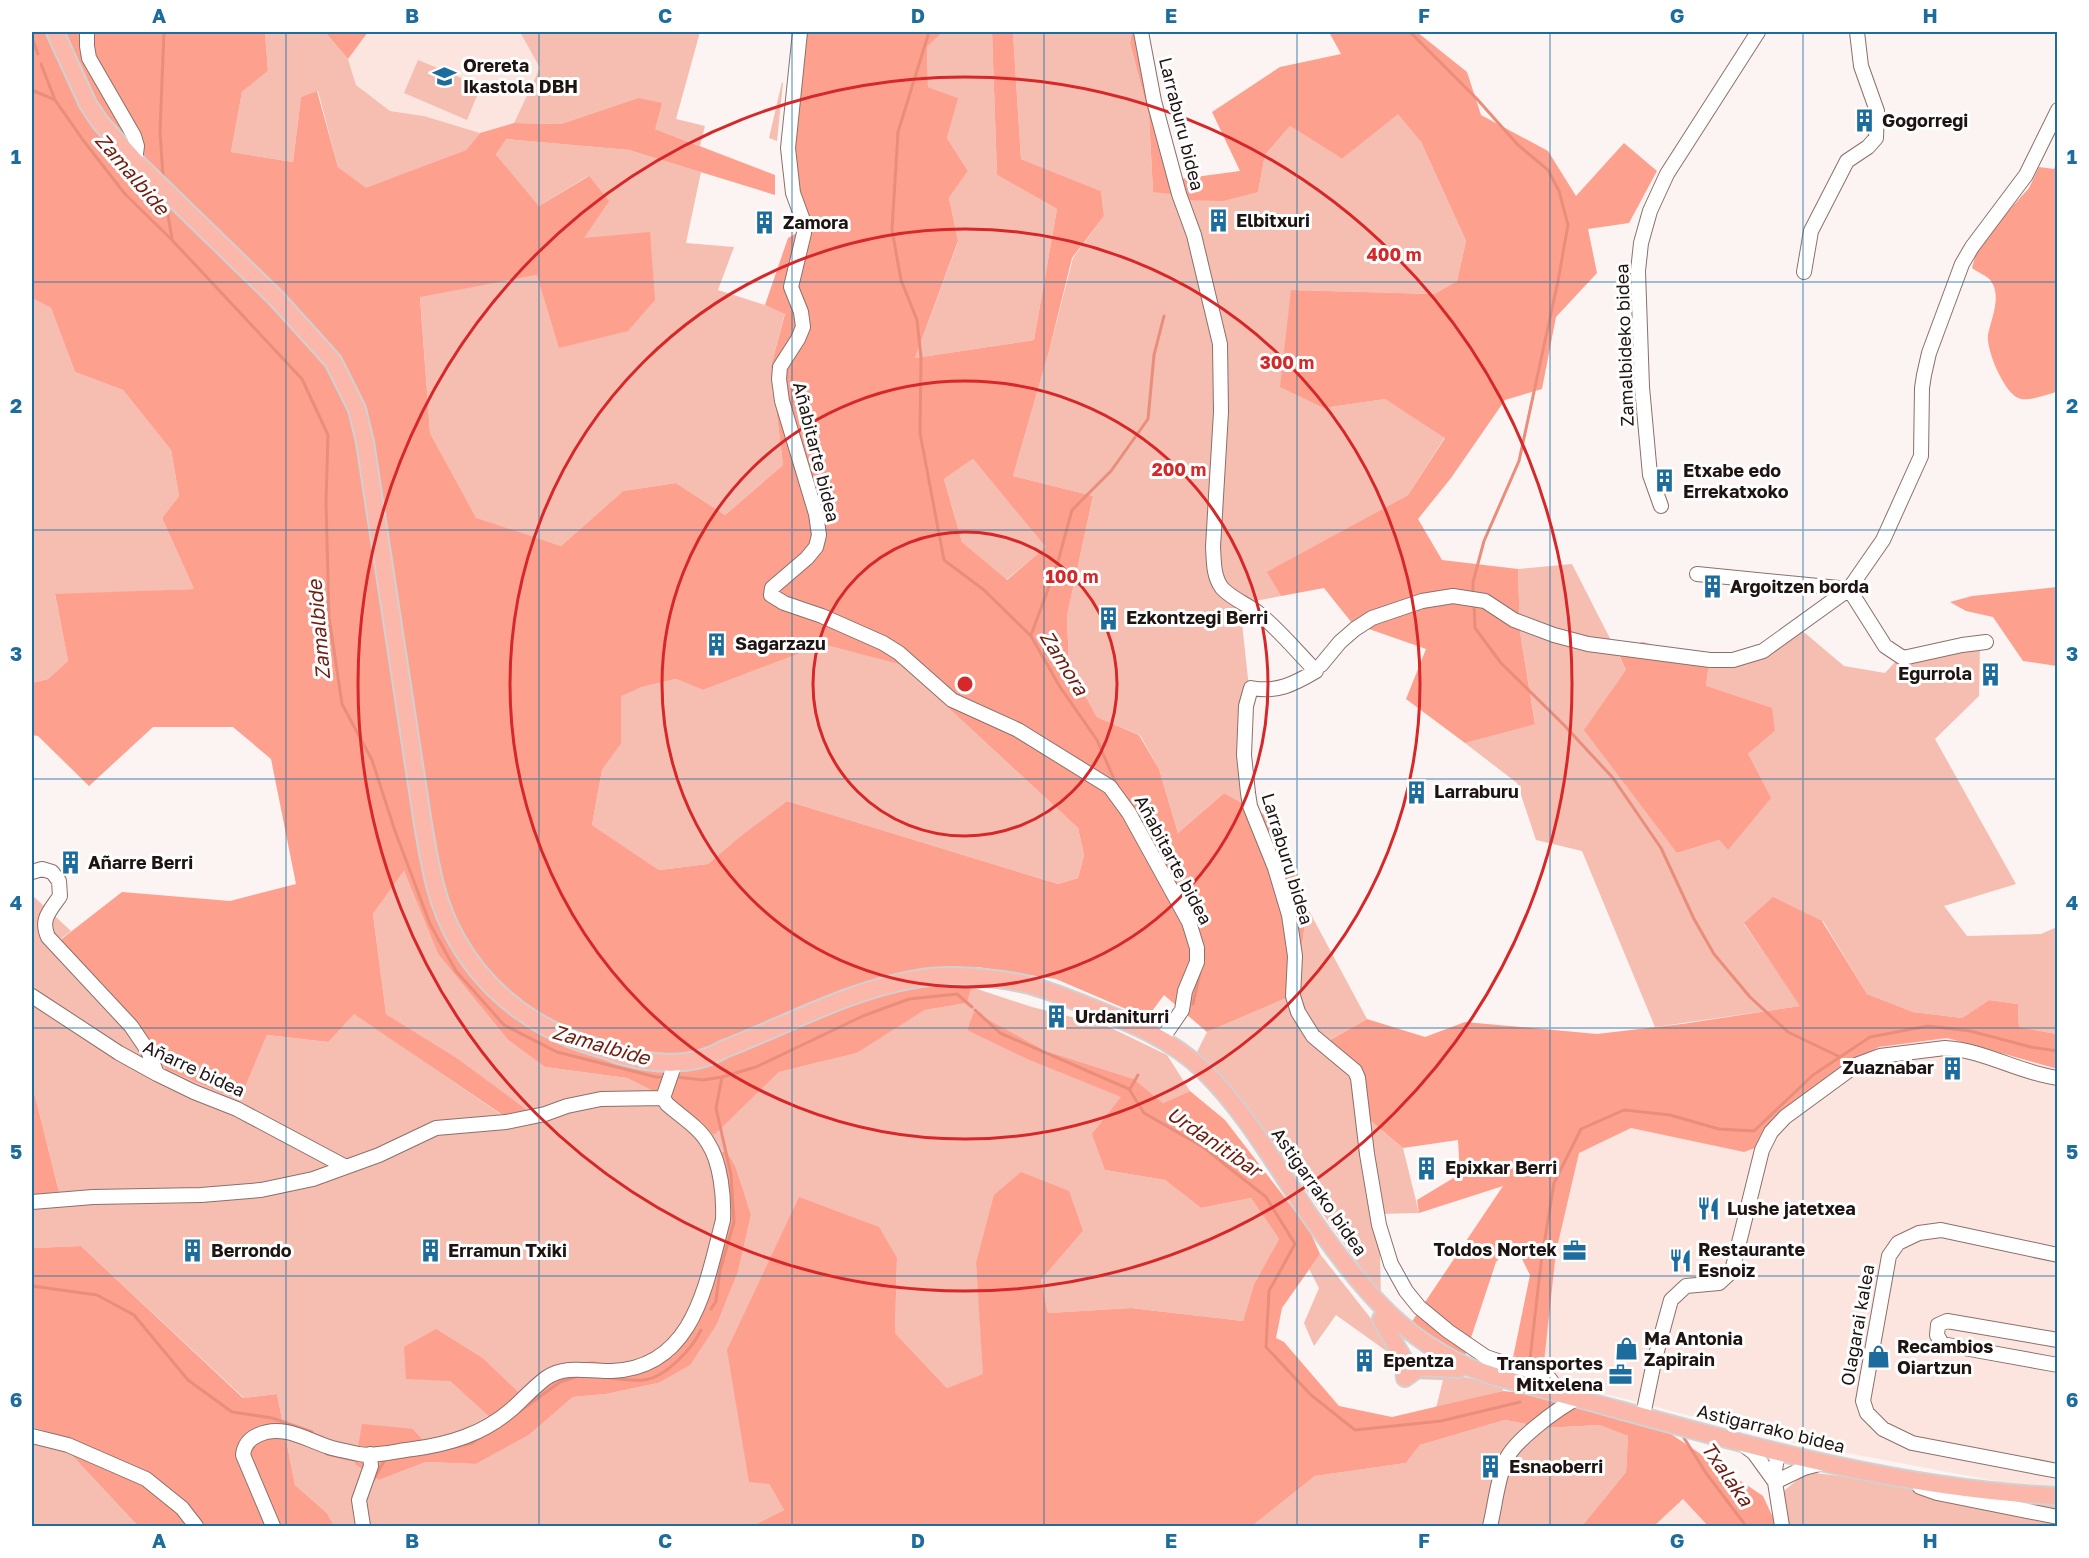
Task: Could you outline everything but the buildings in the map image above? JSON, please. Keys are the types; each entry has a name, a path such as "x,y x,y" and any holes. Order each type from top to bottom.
{"main road":[{"path":"55,32 88,104 100,122 135,160 313,336 333,361 350,392 357,409 365,442 430,866 436,892 457,941 480,974 516,1008 568,1039 610,1051 658,1054 717,1049"},
{"name":"Astigarrako bidea","path":"610,1051 672,1069 713,1056 717,1049 886,985 919,978 940,977 996,979 1026,984 1096,1009 1162,1039 1202,1069 1226,1095 1353,1274 1381,1319 1396,1335 1442,1364 1457,1365 1479,1372 1498,1370 1569,1396 1825,1463 1920,1481 2058,1497"},
{"path":"658,1054 670,1059 672,1069"},
{"name":"Astigarrako bidea","path":"1353,1274 1416,1348"},
{"path":"1381,1319 1403,1358 1405,1378 1420,1367 1457,1365"}],"street":[{"path":"87,32 89,58 134,136 137,146 135,160"},
{"name":"Añabitarte bidea","path":"800,32 788,148 793,194 804,223 804,233 791,287 801,312 803,327 780,367 779,379 782,401 816,514 819,535 816,547 807,558 772,588 771,595 784,603 822,616 882,643 899,653 952,699 1018,730 1110,787 1129,813 1189,922 1197,948 1197,962 1185,991 1182,1010 1162,1039"},
{"name":"Larraburu bidea","path":"1141,32 1154,101 1179,194 1194,235 1220,344 1221,412 1213,547 1217,578 1229,594 1258,613 1316,671 1281,689 1251,688 1246,706 1244,755 1248,793 1289,915 1295,956 1293,996 1298,1012 1313,1036 1349,1065 1358,1078 1366,1154 1379,1225 1391,1264 1406,1291 1419,1307 1448,1331 1486,1357 1498,1370 1549,1378 1569,1396"},
{"name":"Zamalbideko bidea","path":"1661,506 1650,475 1642,387 1638,272 1641,243 1650,211 1667,174 1758,32"},
{"path":"1804,272 1811,231 1846,161 1868,147 1876,138 1877,111 1861,66 1857,32"},
{"path":"1321,664 1355,628 1372,618 1422,601 1453,596 1485,602 1514,620 1554,635 1588,644 1710,660 1733,660 1763,651 1849,589 1854,585 1883,540 1922,456 1924,375 1929,353 1962,264 2026,175 2058,110"},
{"path":"1697,574 1849,589"},
{"path":"1849,589 1885,646 1903,658 1986,642"},
{"path":"32,872 42,870 52,872 59,881 60,896 47,916 44,927 48,937 131,1026 148,1051 157,1074"},
{"name":"Añarre bidea","path":"32,996 118,1053 194,1092 237,1109 346,1167"},
{"path":"1643,1415 1668,1306 1680,1290 1693,1285 1714,1285 1725,1280 1734,1266 1762,1150 1771,1132 1785,1117 1856,1065 1880,1056 1955,1048 2058,1078"},
{"path":"664,1094 672,1069"},
{"path":"32,1202 93,1197 201,1195 261,1190 313,1179 379,1155 436,1128 506,1122 601,1099 664,1094"},
{"path":"273,1527 243,1455 244,1448 255,1437 276,1430 290,1432 332,1448 361,1455 456,1441 486,1429 547,1377 570,1369 610,1371 645,1366 674,1346 698,1308 723,1220 723,1206 718,1171 708,1142 664,1094"},
{"name":"Olagarai kalea","path":"2058,1255 1941,1230 1918,1233 1898,1243 1888,1257 1863,1401 1867,1413 1883,1429 1912,1443 2058,1471"},
{"path":"2058,1340 1947,1321 1938,1325 1937,1335 1942,1344 2058,1365"},
{"path":"1490,1527 1505,1461 1515,1447 1560,1407 1569,1396"},
{"path":"32,1436 68,1445 146,1479 182,1509 196,1527"},
{"path":"1738,1441 1754,1453 1775,1482"},
{"path":"1778,1452 1775,1462 1775,1482 1782,1527"},
{"path":"363,1527 359,1500 371,1466 370,1455"},
{"path":"1775,1482 1804,1468 1825,1463"},
{"path":"1920,1481 1920,1487 1937,1494 2058,1517"}],"shaded area":[{"path":"32,32 265,32 268,71 242,92 231,152 293,162 301,97 317,91 338,167 366,188 466,150 480,133 514,123 561,124 638,98 662,103 655,129 775,175 775,195 629,150 506,139 496,155 539,206 589,176 609,201 584,238 650,232 655,300 628,331 559,348 537,275 420,297 430,433 476,518 561,546 623,491 676,483 725,515 783,465 771,366 785,314 765,305 788,238 809,226 797,191 794,149 805,32 943,32 927,47 928,87 958,98 947,138 968,171 949,198 958,241 915,358 1034,340 1057,209 997,175 992,32 1013,32 1021,159 1101,191 1104,216 1072,258 1049,351 1013,476 1093,496 1067,616 1069,667 1097,717 1139,735 1159,769 1178,833 1224,793 1276,821 1307,907 1296,994 1207,1032 1164,995 1147,1018 1056,979 977,967 967,1003 925,1010 857,1053 779,1072 714,1135 671,1100 627,1078 545,1067 508,1040 438,954 404,871 373,914 386,1014 457,1058 528,1111 507,1118 354,1014 328,1042 267,1035 246,1085 222,1093 166,1069 135,1024 59,941 122,892 230,901 296,884 271,759 233,727 153,727 89,786 38,736 32,735 32,683 48,679 68,661 55,594 194,589 162,518 179,496 171,450 123,390 75,372 51,308 32,298","holes":["973,459 1046,547 1007,580 962,542 944,479","823,644 902,665 1078,828 1084,855 1078,878 1058,884 787,801 708,864 659,870 592,825 602,770 621,744 621,696 642,687 676,679 703,690"]},
{"path":"265,32 325,32 348,59 356,85 390,111 424,116 480,133 466,150 366,189 338,167 318,91 301,97 293,162 231,152 242,92 268,71"},
{"path":"325,32 368,32 348,59"},
{"name":"Orereta Ikastola DBH","path":"368,32 520,32 540,68 514,123 480,133 424,116 390,111 356,85 348,59"},
{"path":"520,32 700,32 676,119 705,126 700,146 655,129 638,98 561,124 514,123 540,68"},
{"path":"943,32 992,32 997,175 1057,209 1034,340 915,358 958,242 949,198 968,171 947,138 957,98 928,87 927,47"},
{"path":"1013,32 1132,32 1130,43 1149,116 1153,192 1180,179 1258,192 1265,155 1290,126 1342,159 1398,113 1421,142 1466,241 1457,281 1436,294 1291,290 1324,408 1385,399 1445,437 1408,495 1268,572 1281,596 1240,604 1249,688 1247,805 1224,793 1178,833 1159,769 1140,735 1097,717 1069,667 1067,616 1093,496 1013,476 1073,258 1104,216 1101,191 1021,159"},
{"path":"1132,32 1140,32 1175,188 1171,194 1153,192 1149,116 1130,43"},
{"path":"1329,32 1417,32 1467,72 1481,115 1548,151 1576,196 1624,143 1657,171 1629,223 1588,229 1597,273 1556,317 1542,389 1505,400 1451,478 1418,519 1442,560 1518,569 1520,632 1535,724 1465,743 1406,699 1426,649 1352,623 1324,588 1281,596 1267,572 1408,495 1445,438 1385,399 1324,408 1280,387 1291,290 1435,294 1457,281 1466,241 1421,142 1398,114 1342,159 1290,126 1265,155 1258,192 1223,201 1184,200 1180,179 1240,171 1212,112 1280,67 1341,54"},
{"path":"418,60 481,86 467,120 404,93"},
{"path":"783,83 777,141 769,138"},
{"path":"505,139 629,150 701,172 686,243 734,247 718,290 785,313 771,366 783,465 725,515 676,483 623,491 561,546 476,519 430,433 420,296 537,275 583,238 588,176 539,206 496,156"},
{"path":"2057,160 2057,392 2021,399 2009,390 2003,381 1990,351 1988,335 1996,301 1994,287 1990,279 1972,268 1976,253 2001,219 2029,188 2039,167 2054,169"},
{"path":"32,298 51,308 75,372 123,390 171,450 179,496 162,518 194,589 55,595 68,661 48,679 32,683"},
{"path":"973,459 1047,547 1006,580 962,542 944,479"},
{"path":"1572,564 1626,670 1677,853 1719,840 1728,850 1748,754 1775,731 1706,686 1709,663 1764,655 1799,628 1844,666 1885,673 1896,661 1980,641 1979,696 1935,739 2016,884 1944,906 1967,936 2041,934 2057,927 2057,1034 2019,1027 2018,1004 1989,1000 1962,1018 1913,1012 1867,994 1823,921 1744,924 1801,1006 1655,1027 1582,851 1536,840 1517,783 1465,743 1535,723 1520,632 1518,569"},
{"path":"2057,587 2057,666 2023,661 1993,617 1966,611 1950,602 1972,596"},
{"path":"1643,642 1709,663 1706,686 1772,708 1775,731 1748,754 1771,798 1728,850 1719,840 1677,853 1584,730 1626,670 1616,649"},
{"path":"823,643 902,665 1078,828 1084,855 1078,878 1058,884 787,801 708,864 659,870 592,825 602,770 621,744 621,695 642,687 676,679 703,690"},
{"path":"404,871 438,954 508,1040 545,1067 627,1078 671,1100 714,1134 779,1072 857,1053 925,1010 967,1003 971,987 1032,1007 1107,1026 1167,1055 1190,1091 1163,1103 1134,1079 1046,1051 975,1013 967,1029 1029,1060 1122,1097 1105,1170 1165,1180 1201,1208 1251,1198 1279,1239 1254,1284 1243,1321 1131,1308 1048,1313 1041,1280 1083,1231 976,1263 984,1374 947,1388 895,1333 897,1258 769,1484 784,1510 752,1526 334,1526 327,1513 295,1485 277,1394 244,1398 81,1246 32,1248 32,1195 59,1192 32,1084 32,895 71,931 59,940 246,1085 267,1035 327,1042 354,1013 506,1118 527,1111 457,1058 386,1014 373,914","holes":["726,1151 751,1215 738,1272 717,1324 658,1383 606,1394 573,1397 529,1435 476,1464 426,1462 379,1480 413,1429 425,1442 447,1439 490,1415 450,1381 484,1359 518,1393 551,1366 633,1371 673,1356 699,1319 727,1206 720,1152"]},
{"path":"1773,897 1822,921 1867,994 1913,1012 1962,1018 1989,1000 2018,1004 2019,1027 2057,1034 2058,1069 1947,1038 1879,1047 1844,1066 1768,1125 1758,1147 1744,1152 1631,1128 1579,1153 1556,1252 1542,1381 1510,1372 1530,1275 1514,1243 1496,1262 1465,1356 1411,1323 1503,1186 1419,1213 1417,1200 1460,1174 1458,1140 1403,1148 1365,1116 1356,1075 1321,1045 1367,1019 1425,1037 1465,1022 1597,1034 1800,1006 1744,923"},
{"path":"1307,907 1367,1019 1322,1044 1356,1075 1365,1116 1403,1148 1419,1213 1379,1214 1381,1297 1258,1121 1195,1056 1207,1032 1296,994"},
{"path":"974,1012 1046,1051 1134,1079 1163,1103 1190,1091 1225,1120 1309,1229 1320,1254 1282,1308 1276,1338 1284,1342 1339,1406 1392,1417 1503,1391 1545,1395 1662,1428 1763,1496 1777,1526 1708,1526 1683,1499 1654,1526 1582,1526 1626,1472 1628,1436 1599,1425 1546,1428 1505,1420 1420,1445 1406,1463 1315,1476 1252,1526 752,1526 784,1510 769,1484 749,1482 727,1350 799,1197 879,1227 897,1258 895,1333 947,1388 983,1374 976,1263 994,1195 1021,1172 1069,1191 1083,1231 1041,1280 1048,1313 1131,1308 1243,1321 1254,1284 1279,1239 1251,1198 1201,1208 1165,1180 1105,1170 1092,1134 1121,1097 1029,1060 967,1030"},
{"path":"1947,1038 2057,1069 2057,1486 2001,1482 1789,1442 1630,1400 1542,1381 1556,1252 1579,1153 1631,1128 1744,1152 1758,1147 1768,1125 1844,1066 1879,1047"},
{"path":"32,1084 59,1192 32,1195"},
{"path":"726,1151 735,1166 751,1215 738,1272 717,1324 690,1365 658,1383 606,1394 573,1397 529,1435 476,1464 426,1462 379,1480 355,1464 362,1424 413,1429 425,1442 448,1439 489,1416 450,1381 406,1379 404,1347 436,1329 484,1359 518,1392 551,1366 593,1361 633,1371 673,1356 699,1319 727,1206 720,1152"},
{"path":"81,1246 243,1398 277,1394 295,1485 327,1513 334,1526 138,1526 51,1433 32,1427 32,1248"},
{"path":"1320,1254 1391,1344 1399,1360 1336,1315 1314,1346 1304,1323 1319,1288 1309,1269"},
{"path":"1436,1370 1502,1386 1503,1391 1436,1408 1443,1380 1413,1379 1420,1371"},
{"path":"1505,1420 1546,1428 1599,1425 1628,1436 1626,1472 1582,1526 1252,1526 1315,1476 1406,1463 1420,1445"},
{"path":"32,1427 51,1433 138,1526 32,1526"},
{"path":"1807,1472 2044,1501 2057,1507 2057,1526 1788,1526 1780,1494"},
{"path":"1683,1499 1708,1526 1654,1526"}],"waterway":[{"path":"163,177 160,131 164,32"},
{"name":"Zamora","path":"929,32 898,132 892,230 901,280 917,320 921,357 920,433 944,560 984,590 1031,636 1060,687 1097,740 1117,786"},
{"path":"1410,32 1477,99 1518,145 1548,170 1559,191 1568,225 1519,461 1484,541 1473,582 1473,596"},
{"name":"Zamalbide","path":"32,38 38,54"},
{"name":"Zamalbide","path":"41,64 55,100 125,194 172,240 302,379 328,435 326,502 329,617 342,704 372,760 395,831 430,924 456,971 504,1025 557,1052 656,1077 666,1077"},
{"path":"32,90 55,100"},
{"path":"166,203 172,239"},
{"path":"1031,635 1057,565 1072,510 1111,471 1148,419 1154,355 1164,316"},
{"path":"1474,602 1475,628 1501,663 1563,724 1613,778 1661,848 1694,919 1714,954 1750,997 1788,1032 1840,1057"},
{"name":"Zamora","path":"1176,884 1184,899"},
{"name":"Zamora","path":"1193,1004 1200,972"},
{"name":"Urdanitibar","path":"676,1077 703,1080 756,1067 863,1016 909,999 957,994 972,1007"},
{"name":"Urdanitibar","path":"975,1010 1000,1033 1129,1089 1144,1113 1203,1147 1266,1197 1295,1244 1269,1291 1266,1347 1311,1395 1355,1430 1441,1421 1520,1402"},
{"name":"Urdanitibar","path":"1530,1359 1541,1263 1554,1183 1581,1129 1624,1110 1670,1115 1719,1129 1754,1131 1813,1075 1870,1037 1928,1026 1970,1031 2031,1047 2058,1051"},
{"path":"1130,1089 1138,1075"},
{"path":"711,1309 716,1301 720,1270 734,1222 731,1175 716,1108 722,1077"},
{"path":"32,1286 97,1295 134,1315 188,1380 232,1412 272,1418 312,1432"},
{"path":"605,1377 644,1380 661,1374 677,1361 701,1330"},
{"path":"513,1416 560,1382 581,1375"},
{"path":"455,1447 472,1443 482,1436"},
{"name":"Txalaka","path":"1684,1438 1706,1473 1746,1526"},
{"path":"327,1454 354,1460"},
{"path":"372,1482 386,1458"}],"place":[{"name":"Orereta Ikastola DBH","path":"445,76"},
{"name":"Gogorregi","path":"1864,121"},
{"name":"Elbitxuri","path":"1218,221"},
{"name":"Zamora","path":"765,223"},
{"name":"Etxabe edo Errekatxoko","path":"1665,481"},
{"name":"Argoitzen borda","path":"1712,587"},
{"name":"Ezkontzegi Berri","path":"1108,618"},
{"name":"Sagarzazu","path":"717,644"},
{"name":"Egurrola","path":"1990,674"},
{"name":"Larraburu","path":"1416,792"},
{"name":"Añarre Berri","path":"70,863"},
{"name":"Urdaniturri","path":"1057,1017"},
{"name":"Zuaznabar","path":"1952,1068"},
{"name":"Epixkar Berri","path":"1427,1168"},
{"name":"Lushe jatetxea","path":"1709,1209"},
{"name":"Toldos Nortek","path":"1575,1250"},
{"name":"Berrondo","path":"193,1251"},
{"name":"Erramun Txiki","path":"430,1251"},
{"name":"Restaurante Esnoiz","path":"1680,1260"},
{"name":"Mª Antonia Zapirain","path":"1626,1349"},
{"name":"Recambios Oiartzun","path":"1879,1357"},
{"name":"Epentza","path":"1365,1361"},
{"name":"Transportes Mitxelena","path":"1621,1374"},
{"name":"Esnaoberri","path":"1491,1467"}]}
